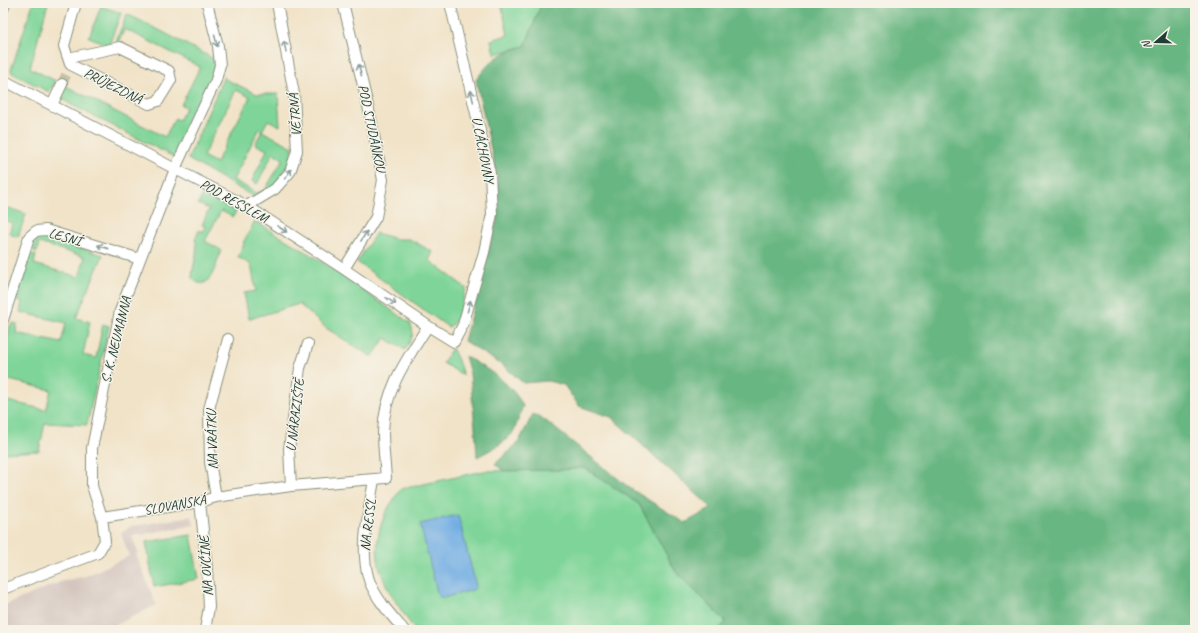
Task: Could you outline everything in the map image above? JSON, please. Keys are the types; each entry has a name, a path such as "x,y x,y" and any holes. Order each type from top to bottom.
{"street":[{"path":"3,7 4,3"},
{"name":"PRŮJEZDNÁ","path":"69,65 120,47 169,71 171,80 158,101 149,104 69,65 64,46 76,3"},
{"name":"S. K. NEUMANNA","path":"102,517 92,486 92,448 120,311 175,169 216,80 220,65 218,46 207,3"},
{"name":"VĚTRNÁ","path":"247,206 275,189 290,172 297,151 294,94 277,3"},
{"name":"POD STUDÁNKOU","path":"343,3 370,110 383,180 376,217 344,269"},
{"name":"U CÁCHOVNY","path":"450,3 490,173 492,214 484,252 463,325 454,342"},
{"name":"POD RESSLEM","path":"3,80 247,206 454,342"},
{"name":"PRŮJEZDNÁ","path":"52,105 62,84"},
{"name":"LESNÍ","path":"3,320 29,237 36,231 46,230 140,259"},
{"name":"SLOVANSKÁ","path":"102,517 200,502 216,496 291,486 386,478 383,432 389,395 401,369 428,326"},
{"name":"NA VRÁTKU","path":"216,496 210,462 209,409 228,339"},
{"name":"U NÁRAZIŠTĚ","path":"291,486 289,449 300,368 308,344"},
{"name":"NA RESSL","path":"374,480 364,555 369,580 384,606 404,630"},
{"name":"NA OVČÍNĚ","path":"200,502 207,568 209,607 205,630"},
{"path":"3,589 98,553 105,541 102,517"}],"shaded area":[{"path":"192,516 194,525 132,536 138,553 136,554 156,605 106,630 3,630 3,606 60,582 86,576 129,556 121,533 129,527"}],"green space":[{"path":"33,3 48,3 30,68 56,81 49,92 12,73 11,70"},
{"path":"501,3 542,3 525,46 494,54 491,40 508,35"},
{"path":"542,3 1195,3 1195,630 718,630 726,622 676,572 639,504 585,468 504,471 495,464 518,443 533,414 546,421 631,489 685,523 712,508 611,417 579,406 564,385 548,381 523,383 505,367 464,341 497,219 498,181 476,80 486,67 502,54 525,46"},
{"path":"101,6 121,13 109,45 89,37"},
{"path":"127,14 216,60 208,90 176,158 68,103 61,97 66,86 165,137 175,118 179,120 186,107 181,105 200,67 125,29 118,42 116,41"},
{"path":"224,76 225,79 257,94 278,94 280,126 268,120 262,131 293,147 290,163 275,186 254,197 188,159","holes":["236,90 250,97 216,163 203,156","259,129 262,131 255,144 267,150 252,181 257,184 273,153 283,159 265,190 257,193 233,180"]},
{"path":"203,194 236,211 233,217 221,211 205,241 221,250 215,269 208,281 198,283 192,278 197,248 195,239 199,230 203,232 205,226 202,225 209,209 198,204"},
{"path":"3,206 26,214 18,237 9,234 12,223 3,220"},
{"path":"255,221 316,258 410,323 413,334 405,350 385,338 372,357 326,328 299,304 249,319 244,293 256,291 251,265 238,257 244,244 243,243"},
{"path":"376,233 396,239 409,239 433,252 429,260 466,288 458,316 452,325 448,327 357,262"},
{"path":"38,237 44,237 103,255 76,318 90,322 83,355 96,358 103,324 109,326 87,425 45,423 39,451 3,453 3,400 46,410 51,390 5,379 3,388 3,370 10,325 13,323 17,324 16,333 61,343 66,323 20,312 22,301 16,300 29,256 31,254 36,255 34,264 79,277 85,257 39,243 37,252 34,251 32,246"},
{"path":"452,348 457,358 463,375 443,363"},
{"path":"465,356 490,371 505,383 518,397 523,406 511,435 499,445 477,457 470,374"},
{"path":"585,468 639,504 676,572 727,622 718,630 414,629 387,588 378,560 377,546 380,530 386,512 401,489 484,471 559,470"},
{"path":"191,535 199,579 154,587 146,542"}],"water":[{"path":"458,515 476,586 473,590 443,598 438,596 420,524"}],"tunnel":[{"path":"62,84 68,71"}]}
